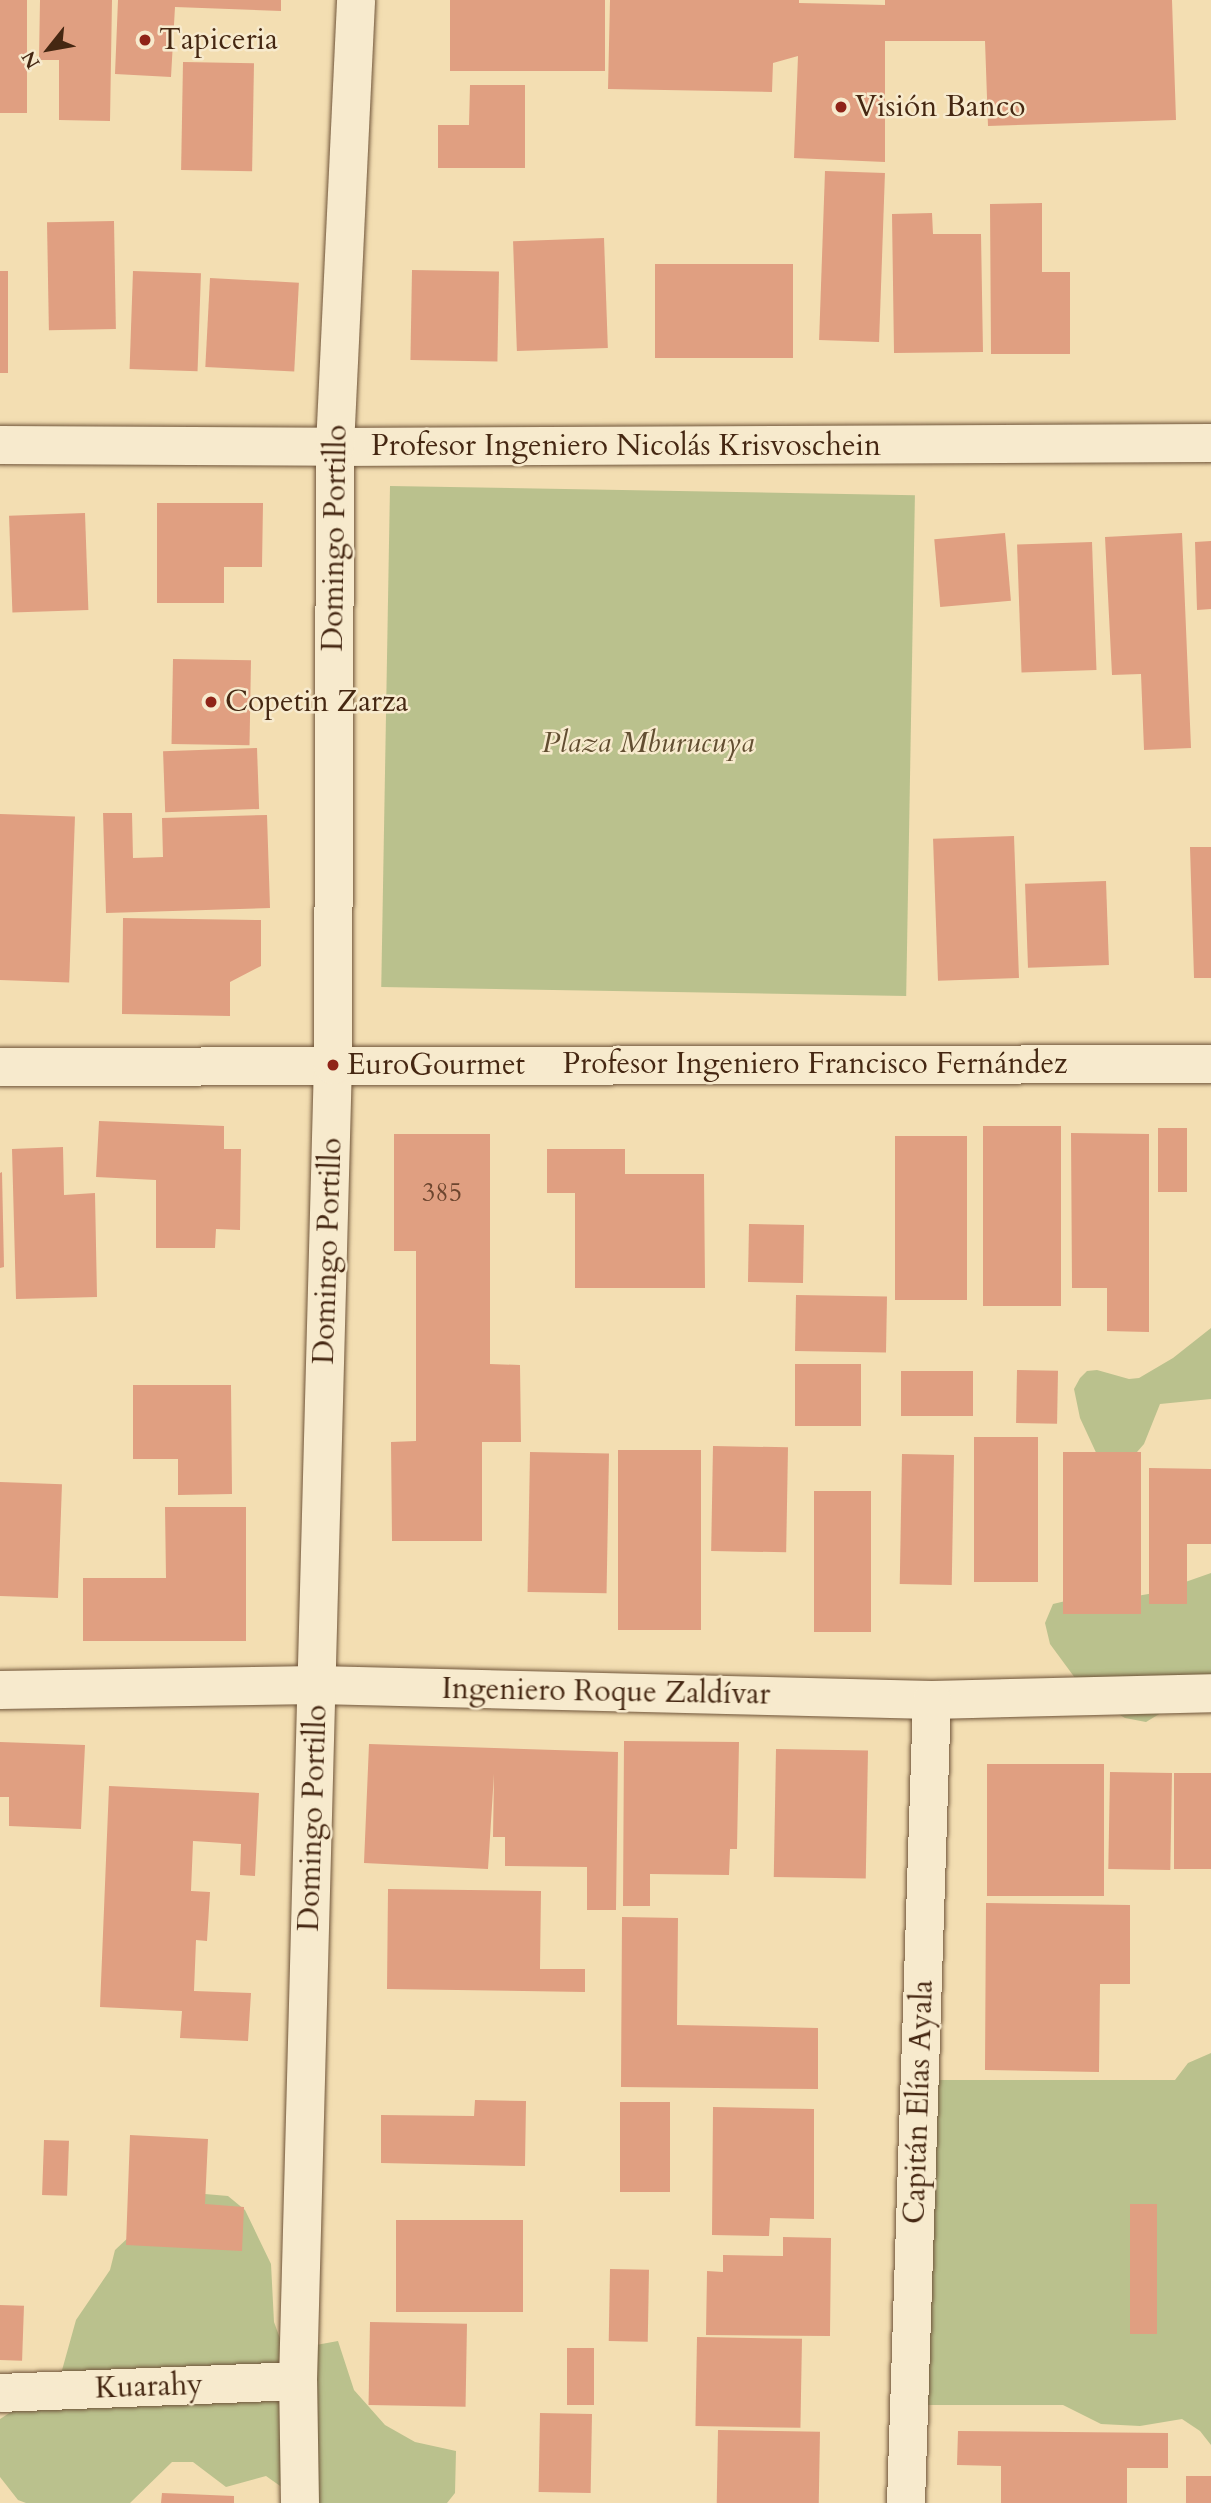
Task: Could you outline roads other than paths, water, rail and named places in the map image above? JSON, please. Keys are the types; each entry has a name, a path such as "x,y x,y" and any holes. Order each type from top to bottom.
{"street":[{"name":"Domingo Portillo","path":"300,2503 298,2381 333,1065 335,447 356,0"},
{"name":"Profesor Ingeniero Nicolás Krisvoschein","path":"0,445 335,447 1211,443"},
{"name":"Profesor Ingeniero Francisco Fernández","path":"0,1067 1211,1064"},
{"name":"Ingeniero Roque Zaldívar","path":"0,1690 317,1685 932,1700 1211,1693"},
{"name":"Capitán Elías Ayala","path":"906,2503 932,1700"},
{"name":"Kuarahy","path":"0,2393 298,2381"}],"place":[{"name":"Tapiceria","path":"145,40"},
{"name":"Visión Banco","path":"841,107"},
{"name":"Copetin Zarza","path":"211,702"},
{"name":"EuroGourmet","path":"333,1065"}],"park label":[{"name":"Plaza Mburucuya","path":"648,743"}]}
